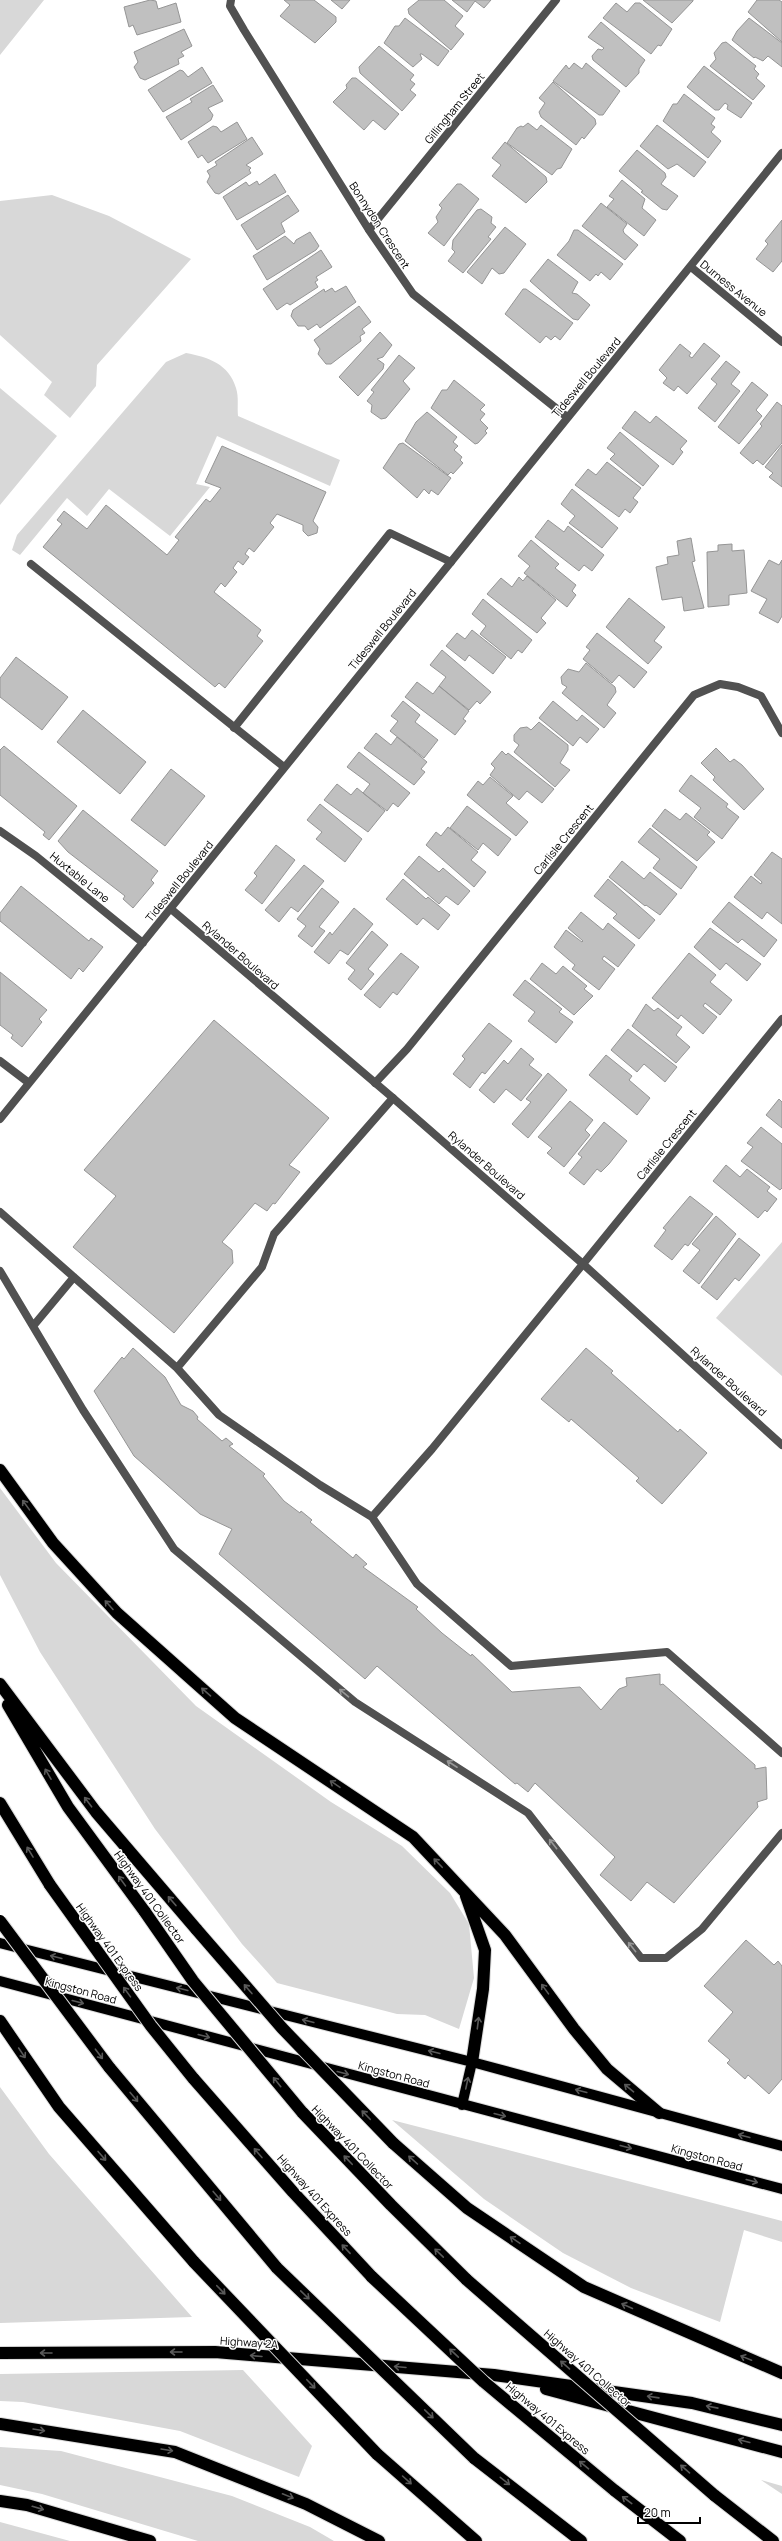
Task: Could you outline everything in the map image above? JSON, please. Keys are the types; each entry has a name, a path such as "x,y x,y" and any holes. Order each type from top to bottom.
{"highway":[{"path":"0,1470 53,1543 117,1613 235,1718 413,1837 505,1935 574,2029 607,2069 659,2113"},
{"path":"0,1684 96,1812 197,1930 282,2028 393,2143 467,2208 584,2287 782,2373"},
{"name":"Highway 401 Collector","path":"0,1693 68,1807 194,1981 302,2112 391,2205 467,2280 714,2495 773,2541"},
{"name":"Highway 401 Express","path":"0,1803 50,1886 151,2026 193,2078 293,2192 372,2277 484,2382 614,2490 680,2541"},
{"path":"465,1891 485,1950 483,1989 472,2062"},
{"path":"0,1921 109,2067 277,2268 474,2458 581,2541"},
{"path":"0,2021 59,2107 194,2262 377,2454 476,2541"},
{"name":"Highway 2A","path":"0,2353 215,2352 494,2375"},
{"path":"494,2375 692,2403 782,2425"},
{"path":"494,2375 782,2452"},
{"path":"0,2424 175,2452 306,2504 379,2541"},
{"path":"0,2501 27,2505 150,2541"}],"main road":[{"path":"0,1944 472,2062 782,2146"},
{"name":"Kingston Road","path":"0,1981 782,2189"},
{"path":"462,2105 472,2062"}],"street":[{"name":"Bonnydon Crescent","path":"231,0 230,6 244,30 369,230 413,294 567,417"},
{"name":"Gillingham Street","path":"369,230 556,0"},
{"name":"Tideswell Boulevard","path":"0,1119 172,909 284,767 452,562 567,417 691,267 782,153"},
{"name":"Durness Avenue","path":"691,267 782,342"},
{"path":"234,728 390,533 452,562"},
{"path":"31,564 284,767"},
{"name":"Carlisle Crescent","path":"374,1083 407,1049 694,695 720,684 738,687 761,696 782,733"},
{"name":"Huxtable Lane","path":"0,831 36,856 143,943"},
{"name":"Rylander Boulevard","path":"172,909 393,1098 582,1264 782,1445"},
{"name":"Carlisle Crescent","path":"372,1517 432,1449 782,1019"},
{"path":"0,1061 29,1083"},
{"path":"177,1368 262,1267 274,1234 393,1098"},
{"path":"0,1212 177,1368 219,1415 320,1485 372,1517 417,1584 511,1666 668,1652 782,1753"},
{"path":"0,1271 63,1373 83,1410 174,1549 355,1702 528,1813 641,1958 666,1958 702,1929 782,1833"},
{"path":"34,1325 74,1277"}],"shaded area":[{"path":"0,0 44,0 0,55"},
{"path":"52,195 109,216 191,259 97,365 96,386 70,418 44,395 52,382 0,335 0,201"},
{"path":"186,353 217,363 228,373 233,380 237,391 238,416 340,460 330,486 217,436 196,484 210,487 170,536 109,489 87,516 67,498 20,555 12,550 17,535 166,362"},
{"path":"0,388 57,436 0,505"},
{"path":"782,1242 782,1376 716,1318"},
{"path":"0,1488 56,1563 196,1706 331,1802 402,1846 450,1893 469,1924 474,1978 459,2029 425,2015 397,2014 277,1983 242,1944 155,1829 40,1652 0,1575"},
{"path":"0,2087 49,2154 192,2317 0,2323"},
{"path":"392,2120 782,2221 782,2242 744,2230 720,2322 631,2288 563,2253 484,2199"},
{"path":"243,2370 312,2446 299,2477 180,2431 23,2402 0,2401 0,2374"},
{"path":"0,2447 61,2451 232,2496 310,2527 334,2541 198,2541 42,2494 0,2485"},
{"path":"761,2480 782,2486 782,2494"},
{"path":"0,2522 70,2541 0,2541"}],"building":[{"path":"150,0 156,1 158,9 176,3 181,22 137,35 133,25 129,27 124,7"},
{"path":"284,0 314,0 336,17 336,22 315,43 280,16 290,5"},
{"path":"331,0 350,0 342,9"},
{"path":"419,0 444,0 463,16 455,26 464,34 451,50 409,14 408,9"},
{"path":"452,0 491,0 484,8 475,1 467,12"},
{"path":"643,0 693,0 693,1 672,23"},
{"path":"757,0 779,0 782,2 782,42 748,12"},
{"path":"616,3 627,12 635,3 640,3 672,29 661,46 658,45 651,54 603,18"},
{"path":"405,18 449,51 438,66 420,54 422,59 413,67 384,43 395,26 399,26"},
{"path":"749,18 782,43 782,67 768,56 763,61 755,57 754,58 732,40 737,31"},
{"path":"601,22 645,60 639,69 639,73 626,87 593,60 592,56 598,49 602,50 604,48 588,37"},
{"path":"184,29 192,46 181,52 184,56 178,59 179,64 145,80 140,78 134,67 138,62 134,52"},
{"path":"726,42 756,66 754,69 759,74 756,78 765,86 753,100 710,66 716,59 714,53 722,43"},
{"path":"379,46 414,75 410,80 415,84 410,90 416,95 402,111 360,73 359,67"},
{"path":"574,63 582,69 586,63 620,91 603,115 599,115 553,81 566,65 569,69"},
{"path":"704,66 752,103 741,118 727,109 728,105 725,103 719,110 715,110 687,87"},
{"path":"202,67 212,83 163,112 148,90 180,70 183,71 188,77"},
{"path":"352,78 356,78 399,114 385,130 373,120 364,130 333,102 347,88 346,85"},
{"path":"553,82 595,119 596,124 584,139 582,137 576,145 541,117 539,112 545,103 539,98"},
{"path":"213,85 223,101 208,108 213,115 211,120 181,140 166,117 192,102 190,99"},
{"path":"684,94 715,118 711,124 715,127 711,132 721,141 708,158 663,121 673,104 677,104"},
{"path":"237,122 247,139 208,163 202,155 198,158 188,142 213,126 217,127 221,132"},
{"path":"528,123 537,130 541,125 572,149 561,168 557,169 552,175 507,143 517,128 521,126 523,127"},
{"path":"657,125 706,162 694,177 677,164 668,169 640,146"},
{"path":"252,137 263,154 246,165 251,168 249,170 251,173 219,194 215,193 207,182 210,176 207,171 217,165 215,162"},
{"path":"505,142 546,177 547,182 526,203 492,176 501,165 492,158"},
{"path":"637,150 665,173 666,177 661,184 678,196 667,210 662,209 641,192 643,191 619,171"},
{"path":"275,174 286,192 237,220 223,197 246,182 249,186 257,181 259,185"},
{"path":"622,180 645,199 642,208 656,220 644,236 607,207 614,199 609,196"},
{"path":"457,184 461,184 479,199 444,246 428,233 438,222 436,217 442,208 439,205"},
{"path":"288,195 299,211 281,223 285,232 257,250 241,225"},
{"path":"601,203 627,224 623,230 624,233 638,245 625,260 582,226"},
{"path":"481,209 492,217 491,223 496,227 488,237 491,239 463,273 448,261 455,252 452,249 453,240 477,210"},
{"path":"782,220 782,261 773,272 756,259 768,244 765,241"},
{"path":"505,227 526,244 504,273 499,274 492,268 482,284 467,272"},
{"path":"574,230 578,230 623,264 610,280 601,272 598,276 596,274 590,281 557,255 569,241"},
{"path":"310,232 319,246 316,250 267,280 253,256 285,236 294,244 296,240"},
{"path":"321,250 332,267 316,277 318,280 315,282 318,287 290,305 287,303 277,310 263,289"},
{"path":"548,259 578,282 572,293 577,294 590,305 578,320 573,319 530,281"},
{"path":"346,286 356,302 320,328 317,324 308,330 305,326 298,326 291,316 293,310 324,289 325,292 332,288 335,292"},
{"path":"523,289 526,289 573,323 560,340 555,336 551,340 546,336 540,343 505,314"},
{"path":"359,306 371,322 362,329 365,333 360,336 361,341 331,364 326,364 318,354 320,349 314,340"},
{"path":"380,332 392,345 383,357 377,359 384,364 383,369 358,396 339,377"},
{"path":"704,343 720,356 687,394 678,386 674,391 663,383 667,378 659,370 680,344 691,353 689,356 692,358"},
{"path":"399,355 415,368 403,381 410,389 386,418 381,419 371,412 372,405 367,401 374,392 371,390"},
{"path":"726,361 740,372 731,384 740,391 715,422 698,408 717,384 711,379"},
{"path":"454,380 485,405 480,410 485,414 480,420 488,428 485,431 487,433 478,443 475,444 431,408 442,390 447,390"},
{"path":"752,382 768,395 756,410 762,416 739,444 718,427"},
{"path":"777,402 782,406 782,443 763,465 757,460 753,464 740,453 762,426 760,424"},
{"path":"635,411 650,423 656,416 687,441 680,449 683,452 673,465 622,428"},
{"path":"427,412 457,437 453,442 458,446 454,450 462,457 460,460 463,463 453,474 451,472 448,475 405,441 416,422"},
{"path":"620,432 659,466 643,486 610,459 615,454 607,448"},
{"path":"403,443 451,478 438,495 431,490 429,494 424,489 417,498 383,468 399,444"},
{"path":"782,445 782,487 769,477 773,473 765,467"},
{"path":"222,446 326,492 313,521 318,527 317,533 308,536 303,531 303,525 277,514 270,523 274,527 254,552 249,548 245,554 249,557 243,565 238,561 233,568 237,572 225,587 221,583 214,592 261,630 257,636 263,641 225,688 219,683 215,687 43,547 62,524 57,520 64,511 87,529 106,505 167,555 179,540 175,537 206,499 210,502 221,488 205,482"},
{"path":"607,462 641,488 633,498 638,502 630,513 625,509 619,517 575,485 588,469 596,475"},
{"path":"572,489 618,528 602,548 569,523 575,516 561,504"},
{"path":"548,520 564,532 568,526 604,555 592,571 584,565 579,571 535,537"},
{"path":"691,538 695,561 692,562 704,608 684,611 682,597 662,600 656,567 668,564 667,557 679,555 677,541"},
{"path":"531,540 559,564 555,568 576,585 572,591 576,595 567,607 524,573 530,566 518,556"},
{"path":"732,544 732,551 744,550 747,593 729,595 729,605 708,607 707,552 718,551 718,545"},
{"path":"769,560 779,565 782,560 782,616 778,623 759,613 767,599 751,591"},
{"path":"527,576 556,600 541,618 546,623 537,633 487,594 501,578 512,587 519,577 523,581"},
{"path":"629,598 665,627 654,641 662,647 648,664 606,627"},
{"path":"483,599 532,640 522,653 518,650 511,659 480,634 486,626 472,614"},
{"path":"472,630 506,657 493,674 469,655 465,661 446,646 457,633 465,639"},
{"path":"597,633 647,672 634,688 619,675 612,683 583,659 590,650 586,647"},
{"path":"442,650 491,692 480,704 477,701 469,710 439,686 446,677 430,665"},
{"path":"16,657 68,697 42,730 0,697 0,678"},
{"path":"586,663 615,687 616,692 607,705 616,713 604,728 562,693 567,687 562,684 561,677 568,669 579,672"},
{"path":"417,682 433,694 439,686 469,711 463,719 466,721 455,735 405,697"},
{"path":"403,701 420,715 415,722 438,740 424,758 390,731 398,721 391,716"},
{"path":"553,701 577,721 582,715 599,729 587,743 580,737 573,746 539,718"},
{"path":"83,710 146,762 120,794 57,742"},
{"path":"539,722 568,745 568,750 560,763 570,770 555,787 514,752 519,745 514,741 514,735 520,728 527,727 531,730"},
{"path":"376,733 391,745 397,737 427,762 421,769 425,772 414,785 364,748"},
{"path":"4,746 77,806 49,840 43,835 45,832 0,795 0,750"},
{"path":"716,748 730,762 734,759 742,765 764,789 744,810 713,780 715,777 701,763"},
{"path":"502,751 506,755 508,753 554,789 542,803 527,791 519,800 490,775 495,768 491,764"},
{"path":"359,752 410,793 398,807 393,803 387,811 363,793 370,784 347,767"},
{"path":"171,769 205,796 165,846 131,820"},
{"path":"691,775 728,804 726,807 739,817 722,839 694,817 701,808 679,791"},
{"path":"490,777 513,796 506,803 528,822 516,836 467,795 478,781 483,785"},
{"path":"337,784 351,795 357,788 385,811 368,832 324,800"},
{"path":"320,804 362,839 345,862 316,839 322,832 307,820"},
{"path":"467,806 511,839 498,856 483,843 478,850 450,828"},
{"path":"665,809 680,820 686,813 710,832 707,835 715,842 697,861 652,826"},
{"path":"83,810 158,871 151,880 154,883 133,908 123,899 125,896 68,852 58,841"},
{"path":"448,827 478,852 471,860 486,872 474,887 426,845 436,832 441,836"},
{"path":"650,828 697,867 681,889 653,868 660,859 638,842"},
{"path":"276,845 295,860 262,904 245,890 257,876 254,873"},
{"path":"772,852 782,859 782,924 767,912 762,919 734,897 751,876 761,884 762,882 754,875"},
{"path":"419,856 439,872 443,868 470,891 458,905 446,896 439,904 404,874"},
{"path":"622,861 644,879 650,872 677,894 660,915 646,905 645,906 609,877"},
{"path":"304,865 324,881 298,912 291,907 279,922 265,910"},
{"path":"403,879 426,899 428,897 450,915 438,930 423,918 417,925 386,899"},
{"path":"608,879 655,920 639,939 613,918 617,914 594,896"},
{"path":"21,886 89,941 91,938 103,947 83,972 79,968 71,979 0,921 0,913"},
{"path":"322,888 339,902 319,927 325,931 312,947 298,936 306,926 297,919"},
{"path":"729,902 777,940 764,957 742,939 738,943 712,922"},
{"path":"354,908 373,924 348,955 340,950 329,964 314,952 330,932 332,935"},
{"path":"581,912 603,930 608,923 635,945 618,967 604,956 602,959 615,969 599,990 572,969 575,965 554,947 566,930 582,942 583,941 568,928"},
{"path":"710,928 761,964 747,981 726,963 720,970 694,947"},
{"path":"372,931 388,945 368,969 374,974 361,990 348,979 355,970 346,963"},
{"path":"401,953 419,967 397,995 393,992 380,1008 364,995"},
{"path":"689,953 716,975 710,982 732,1000 720,1015 705,1003 703,1006 717,1017 703,1034 681,1015 678,1019 652,998"},
{"path":"542,963 556,974 563,966 587,986 584,989 593,996 574,1015 530,979"},
{"path":"0,972 47,1010 39,1019 42,1022 22,1047 11,1038 13,1035 0,1025"},
{"path":"525,980 562,1009 559,1012 573,1022 556,1043 528,1021 535,1012 513,995"},
{"path":"646,1004 654,1011 658,1008 682,1027 676,1035 690,1047 676,1063 632,1026"},
{"path":"214,1020 329,1118 289,1165 300,1172 275,1204 273,1203 267,1211 255,1203 222,1242 232,1250 233,1263 174,1333 73,1247 116,1196 84,1170"},
{"path":"489,1023 512,1041 485,1074 482,1072 470,1088 453,1074 465,1059 462,1056"},
{"path":"628,1029 677,1067 665,1082 644,1064 637,1072 611,1050"},
{"path":"521,1048 534,1059 529,1065 542,1075 521,1101 506,1089 494,1103 479,1090 504,1060 508,1064"},
{"path":"606,1055 632,1076 629,1080 650,1098 637,1115 589,1075"},
{"path":"548,1073 567,1090 528,1138 512,1124 531,1102 526,1099"},
{"path":"779,1099 782,1102 782,1128 766,1115"},
{"path":"570,1101 593,1120 585,1130 590,1135 564,1167 547,1153 552,1148 538,1137"},
{"path":"604,1122 627,1141 609,1164 601,1172 597,1169 584,1185 569,1173 582,1157 578,1154"},
{"path":"761,1127 782,1144 782,1188 780,1190 741,1161 753,1147 747,1143"},
{"path":"726,1165 740,1177 747,1169 770,1187 767,1191 777,1199 767,1212 765,1210 758,1218 713,1181"},
{"path":"690,1196 713,1214 688,1246 685,1244 672,1260 654,1246 666,1230 663,1228"},
{"path":"716,1216 736,1234 699,1284 683,1271 700,1250 692,1244"},
{"path":"739,1238 760,1255 739,1281 735,1278 717,1300 701,1287"},
{"path":"133,1348 165,1377 181,1405 193,1411 198,1417 197,1419 222,1441 226,1438 233,1444 229,1446 265,1474 263,1476 284,1501 300,1513 301,1511 312,1520 310,1522 353,1558 356,1554 367,1564 363,1567 418,1607 416,1609 442,1633 471,1656 472,1654 512,1692 580,1687 601,1710 619,1689 627,1686 626,1678 660,1674 660,1685 663,1684 755,1765 755,1769 766,1767 767,1799 757,1802 758,1807 674,1903 647,1882 631,1901 600,1875 615,1857 535,1783 528,1792 517,1783 515,1784 377,1666 365,1679 219,1554 232,1529 200,1514 134,1456 94,1391 122,1357 124,1359"},
{"path":"586,1348 613,1371 611,1373 678,1432 680,1429 707,1453 662,1504 636,1481 639,1478 571,1419 569,1422 541,1399"},
{"path":"746,1940 774,1965 778,1961 782,1966 782,2079 769,2094 748,2075 745,2079 727,2063 730,2060 708,2041 733,2012 704,1986"}]}
